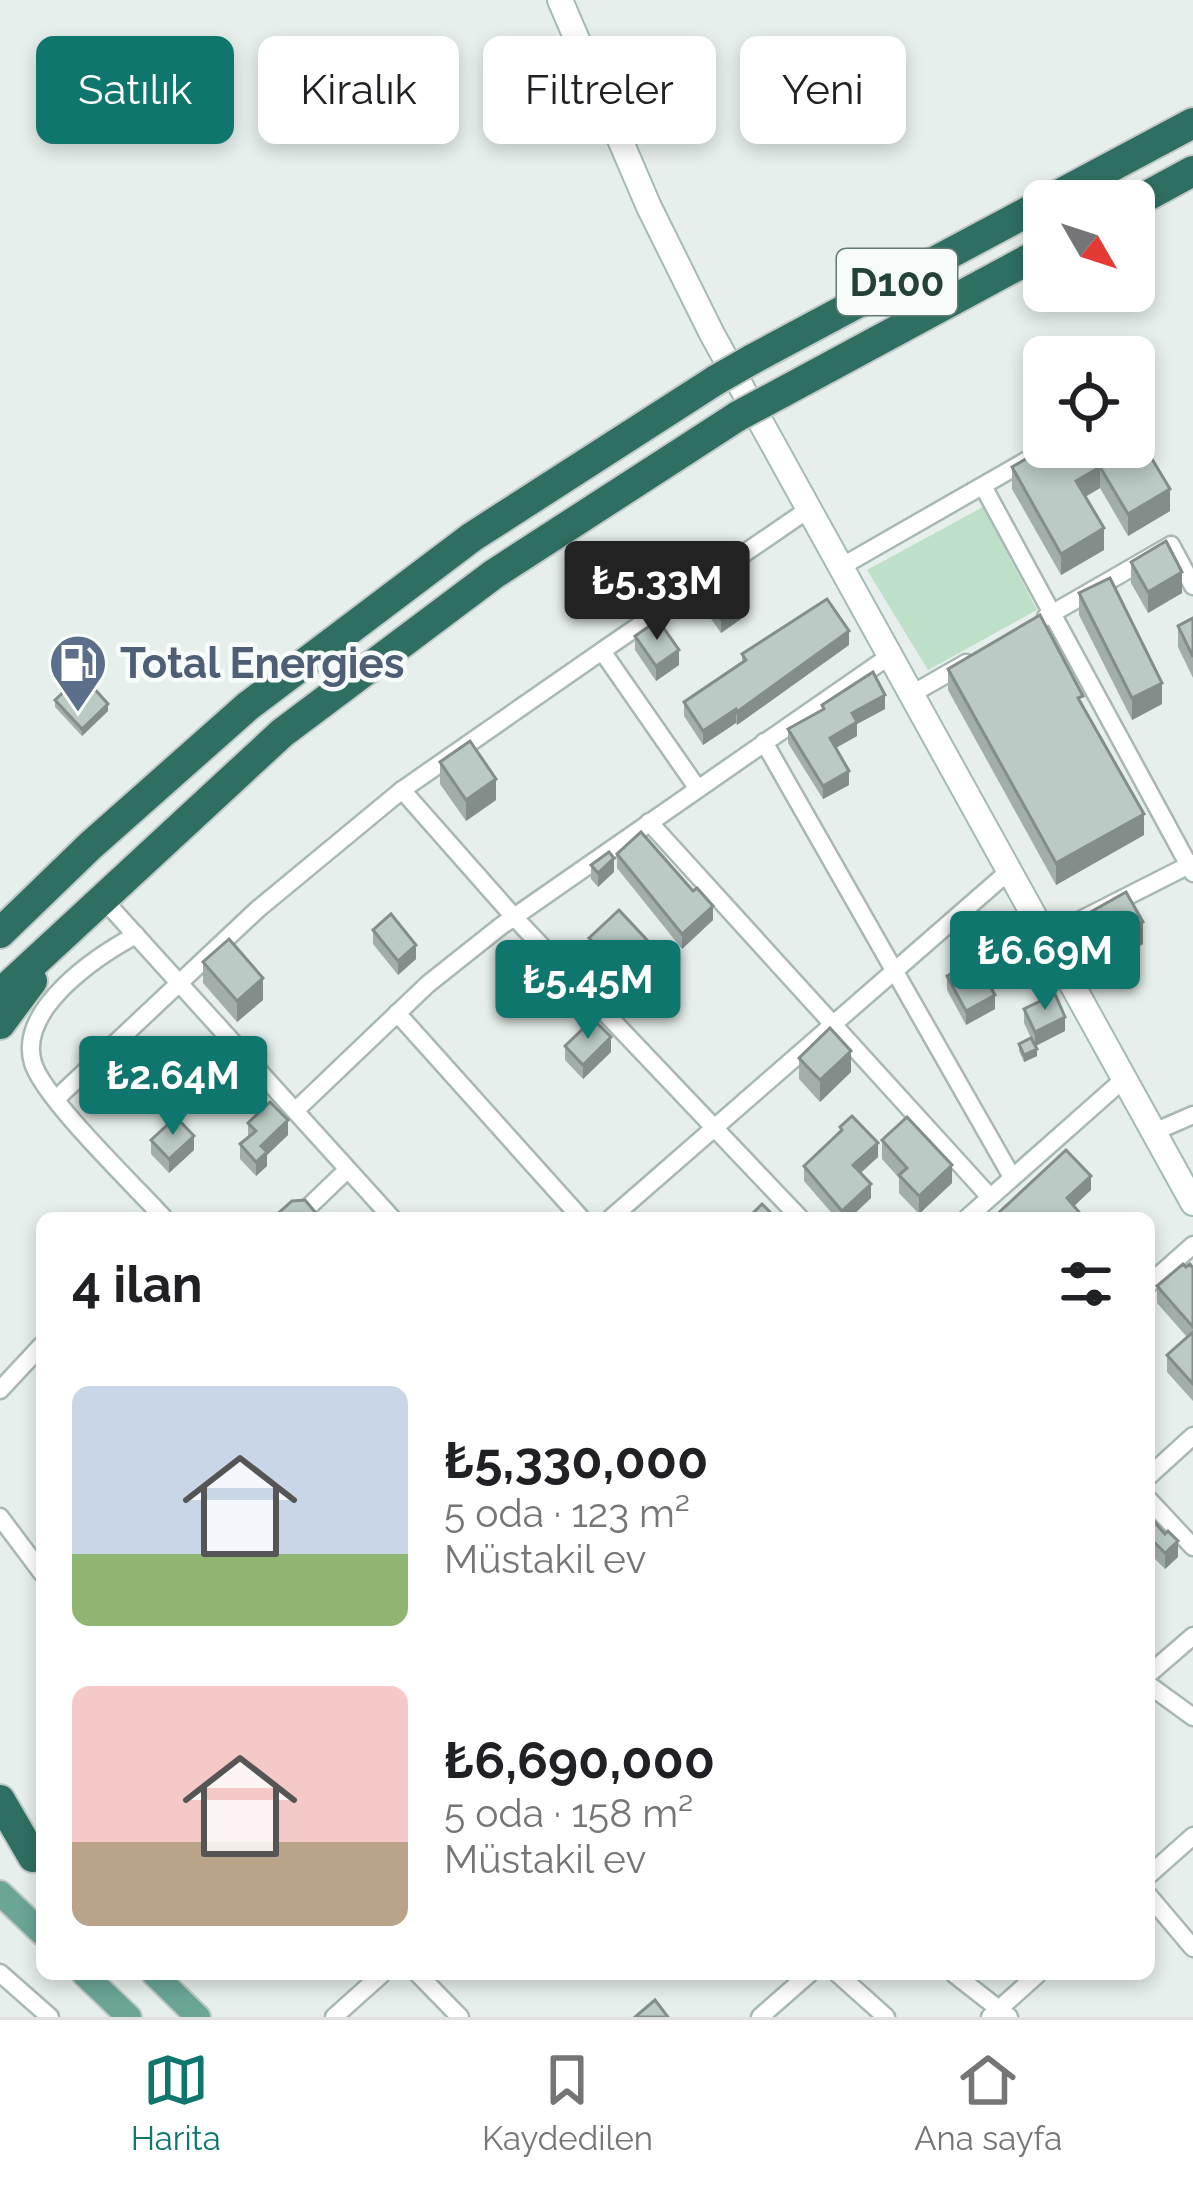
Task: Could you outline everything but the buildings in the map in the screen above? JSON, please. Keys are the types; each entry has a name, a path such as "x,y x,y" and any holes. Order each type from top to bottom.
{"highway":[{"name":"D100","path":"1087,180 1193,123"},
{"path":"1155,192 1193,171"},
{"name":"D100","path":"0,933 248,706 472,538 716,380 1023,214"},
{"name":"D100","path":"0,994 300,720 494,574 738,416 1023,262"},
{"path":"0,1024 66,933"},
{"path":"0,1800 36,1858"}],"main road":[{"path":"0,1825 36,1859"},
{"path":"0,1893 36,1927"},
{"path":"90,1980 129,2017"},
{"path":"160,1980 198,2017"}],"street":[{"path":"560,0 649,207 806,511 1193,1203"},
{"path":"839,568 1023,464"},
{"path":"984,488 1192,867 1046,938"},
{"path":"56,1100 258,909 402,790 806,511"},
{"path":"1034,624 1171,545 1193,586"},
{"path":"910,695 992,648"},
{"path":"602,651 698,789"},
{"path":"296,1110 428,984 514,917 888,657"},
{"path":"764,742 1012,1177"},
{"path":"402,790 514,917 795,1212"},
{"path":"649,822 990,1197"},
{"path":"617,1212 1008,872"},
{"path":"103,899 386,1212"},
{"path":"136,935 101,954 40,1015 32,1037 32,1060 56,1100 159,1212"},
{"path":"397,1013 576,1212"},
{"path":"974,1212 1124,1079"},
{"path":"1154,1132 1193,1115"},
{"path":"303,1212 347,1170"},
{"path":"1155,1279 1193,1245"},
{"path":"0,1390 36,1351"},
{"path":"1155,1471 1193,1436"},
{"path":"1155,1506 1193,1547"},
{"path":"0,1517 36,1563"},
{"path":"1155,1669 1193,1636"},
{"path":"1155,1689 1193,1717"},
{"path":"1155,1870 1193,1836"},
{"path":"1155,1903 1193,1948"},
{"path":"0,1973 50,2017"},
{"path":"334,2017 375,1980"},
{"path":"424,1980 460,2017"},
{"path":"760,2017 801,1980"},
{"path":"845,1980 886,2017"},
{"path":"961,1980 1000,2014 1032,1980"}],"green space":[{"path":"983,507 1037,610 928,670 867,570"}],"place":[{"name":"Total Energies","path":"78,714"}]}
